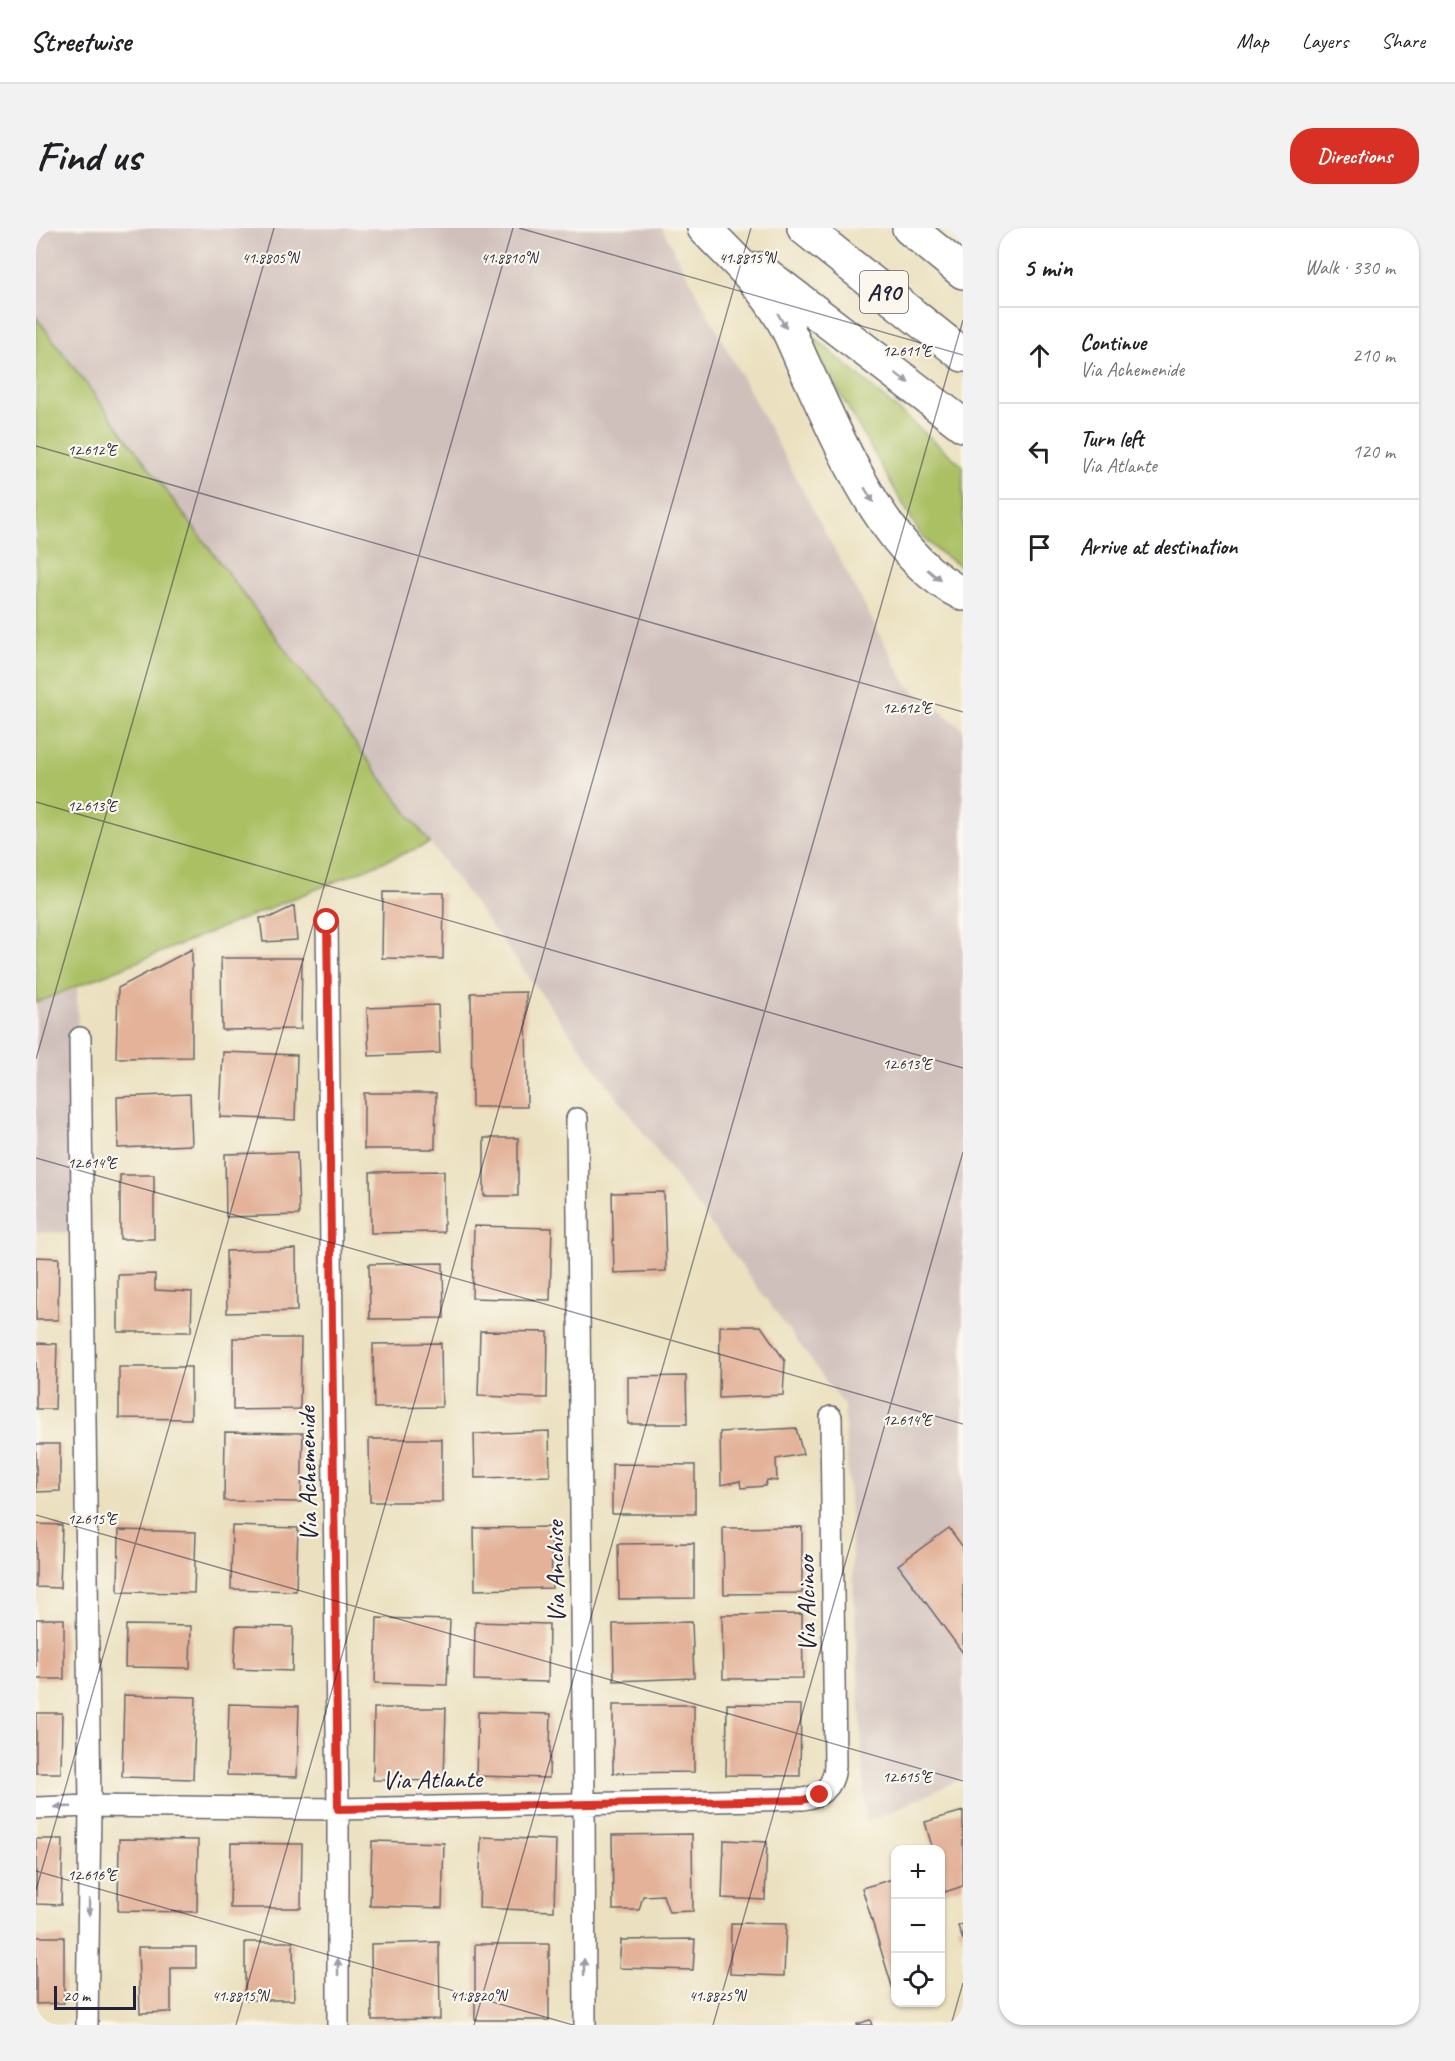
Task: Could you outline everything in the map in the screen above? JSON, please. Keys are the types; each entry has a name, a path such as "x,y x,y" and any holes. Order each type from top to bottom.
{"highway":[{"path":"705,228 963,425"},
{"path":"705,228 750,276 781,317 839,440 883,518 922,565 942,582 963,594"},
{"name":"A90","path":"804,228 963,355"},
{"name":"A90","path":"909,228 963,272"}],"street":[{"name":"Via Achemenide","path":"327,922 338,1809 338,2025"},
{"path":"80,1038 90,1806 87,2025"},
{"name":"Via Anchise","path":"577,1119 585,2025"},
{"name":"Via Alcinoo","path":"827,1789 835,1773 831,1417"},
{"name":"Via Atlante","path":"36,1808 90,1806 338,1809 584,1802 803,1800 820,1795 827,1789"}],"shaded area":[{"path":"36,228 662,228 907,685 963,729 963,1778 866,1823 844,1405 430,843 36,317"},
{"path":"77,988 82,1233 36,1232 36,1004"}],"green space":[{"path":"36,317 430,843 36,1003"},
{"path":"802,327 963,466 963,567 939,552 919,532"}],"building":[{"path":"383,892 444,893 443,959 382,958"},
{"path":"294,906 297,940 263,942 260,918 271,917"},
{"path":"192,949 192,1057 116,1058 118,988"},
{"path":"221,958 302,958 301,1029 222,1030"},
{"path":"526,992 527,1107 472,1107 471,993"},
{"path":"438,1005 440,1053 369,1056 367,1008"},
{"path":"223,1052 297,1055 295,1120 220,1117"},
{"path":"364,1093 436,1093 435,1149 364,1149"},
{"path":"190,1094 192,1145 118,1148 117,1097"},
{"path":"484,1138 518,1138 518,1196 484,1196"},
{"path":"297,1152 299,1215 226,1217 225,1154"},
{"path":"444,1171 444,1232 371,1233 370,1172"},
{"path":"120,1175 154,1175 154,1239 120,1239"},
{"path":"664,1192 666,1271 614,1273 612,1193"},
{"path":"474,1226 552,1228 550,1300 472,1298"},
{"path":"296,1249 297,1311 227,1313 226,1251"},
{"path":"36,1257 59,1258 58,1320 36,1320"},
{"path":"443,1263 444,1318 370,1319 369,1264"},
{"path":"155,1274 155,1290 192,1292 191,1332 118,1332 118,1275"},
{"path":"720,1326 761,1326 785,1361 783,1395 719,1398"},
{"path":"480,1331 548,1332 547,1398 478,1396"},
{"path":"233,1338 301,1338 300,1409 233,1410"},
{"path":"36,1343 57,1344 55,1409 36,1409"},
{"path":"441,1343 442,1407 374,1408 373,1344"},
{"path":"119,1367 191,1367 191,1419 119,1418"},
{"path":"686,1376 687,1424 628,1424 628,1377"},
{"path":"796,1428 803,1454 776,1459 777,1481 767,1480 765,1486 741,1488 740,1481 721,1485 720,1432"},
{"path":"549,1431 550,1476 475,1478 474,1434"},
{"path":"225,1432 303,1433 301,1502 224,1501"},
{"path":"369,1439 442,1439 442,1502 370,1502"},
{"path":"36,1444 60,1444 60,1491 36,1492"},
{"path":"612,1464 695,1465 695,1514 612,1514"},
{"path":"36,1524 62,1525 60,1588 36,1587"},
{"path":"232,1526 298,1528 296,1591 231,1589"},
{"path":"551,1527 552,1588 475,1590 474,1528"},
{"path":"802,1527 802,1593 724,1594 723,1528"},
{"path":"949,1528 963,1547 963,1653 898,1565"},
{"path":"119,1530 196,1532 194,1593 118,1592"},
{"path":"694,1543 694,1598 619,1599 618,1544"},
{"path":"802,1614 803,1678 723,1679 722,1615"},
{"path":"377,1618 450,1620 447,1685 375,1683"},
{"path":"36,1619 64,1619 64,1679 36,1679"},
{"path":"475,1622 549,1624 548,1682 474,1680"},
{"path":"692,1622 694,1678 614,1681 613,1624"},
{"path":"126,1625 191,1626 190,1668 125,1667"},
{"path":"236,1626 293,1627 292,1671 234,1669"},
{"path":"124,1695 196,1697 193,1779 122,1777"},
{"path":"229,1704 299,1706 297,1777 227,1775"},
{"path":"727,1704 801,1705 800,1776 726,1775"},
{"path":"613,1705 694,1705 694,1772 613,1773"},
{"path":"374,1708 446,1708 444,1781 373,1780"},
{"path":"478,1712 551,1714 549,1778 476,1776"},
{"path":"36,1713 62,1713 61,1773 36,1773"},
{"path":"963,1811 963,1886 945,1892 945,1845 932,1845 925,1822"},
{"path":"692,1834 693,1911 669,1912 663,1895 643,1896 639,1910 613,1910 612,1835"},
{"path":"481,1837 556,1840 554,1911 479,1908"},
{"path":"36,1839 63,1839 61,1905 36,1904"},
{"path":"119,1839 198,1840 197,1912 118,1911"},
{"path":"724,1840 767,1842 765,1900 722,1898"},
{"path":"372,1841 444,1843 442,1908 370,1906"},
{"path":"231,1843 302,1844 301,1908 230,1908"},
{"path":"891,1879 891,1983 862,1888"},
{"path":"731,1923 786,1924 784,1976 730,1974"},
{"path":"963,1924 963,1940 958,1926"},
{"path":"36,1937 64,1937 64,2003 36,2004"},
{"path":"695,1939 693,1970 619,1968 621,1940"},
{"path":"245,1942 293,1942 294,2000 245,2000"},
{"path":"439,1942 440,2019 372,2020 371,1944"},
{"path":"475,1944 549,1944 549,2020 475,2020"},
{"path":"138,1947 196,1947 196,1968 171,1968 171,2012 140,2013"},
{"path":"870,2020 872,2025 857,2025 857,2024"}],"route":[{"path":"327,922 338,1809 584,1802 803,1800 820,1795"}]}
